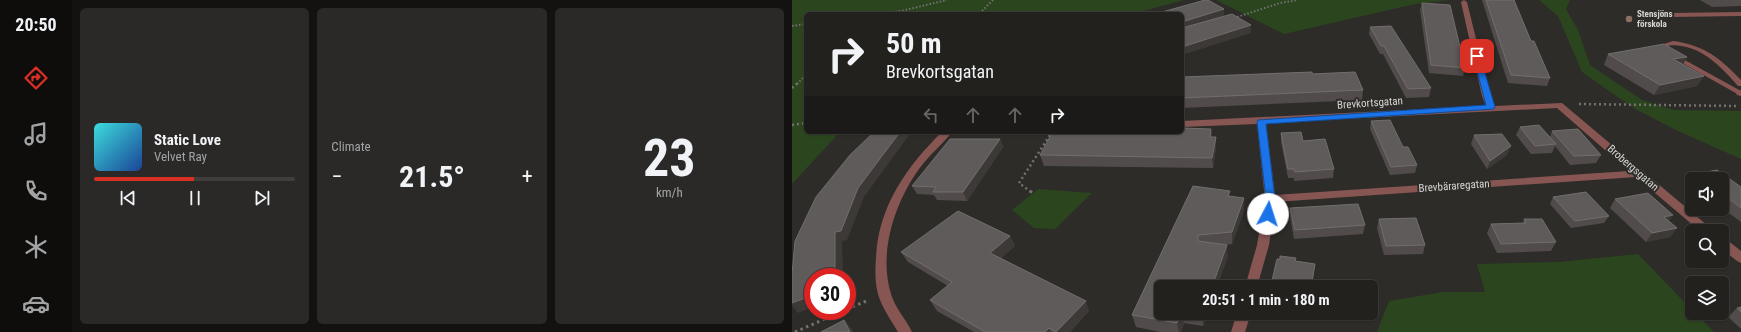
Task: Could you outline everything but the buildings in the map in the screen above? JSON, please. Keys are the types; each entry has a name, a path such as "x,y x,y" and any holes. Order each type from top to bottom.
{"street":[{"path":"1464,2 1486,96 1491,107"},
{"path":"1671,15 1699,16 1741,14"},
{"name":"Brevkortsgatan","path":"1184,124 1261,122 1491,107 1558,105"},
{"name":"Brobergsgatan","path":"1558,105 1587,128 1638,174 1699,224"},
{"path":"1253,280 1263,245 1270,199 1261,122"},
{"path":"905,332 884,293 881,257 884,229 895,198 913,170 945,134"},
{"name":"Brevbäraregatan","path":"1270,199 1638,174"},
{"path":"1729,248 1741,258"},
{"path":"1238,332 1242,320"}],"lane":[{"path":"1741,84 1715,58 1705,51 1679,44 1666,44 1663,46 1664,49 1670,54 1741,94"}],"path":[{"path":"893,12 947,0"},
{"path":"980,12 993,0"},
{"path":"1231,18 1280,3 1298,0"},
{"path":"792,26 804,24"},
{"path":"792,88 804,77"},
{"path":"1558,105 1741,106"},
{"path":"792,125 804,123"},
{"path":"1033,193 1019,183 1051,134"},
{"path":"856,305 884,293"},
{"path":"795,332 822,320"}],"green space":[{"path":"792,0 1184,0 1139,12 804,12 804,134 838,134 792,184"},
{"path":"1216,0 1450,0 1415,4 1284,34"},
{"path":"1539,0 1570,0 1566,9 1578,30 1590,65 1642,100 1674,110 1741,111 1741,159 1678,131 1635,109 1582,72 1558,16"},
{"path":"1038,189 1092,193 1055,229 1034,228 1012,210"},
{"path":"1638,254 1685,303 1685,320 1702,320 1714,332 1377,332 1389,301 1443,292 1485,292 1477,264 1559,262"}],"place":[{"name":"Stensjöns förskola","path":"1629,19"}],"route":[{"path":"1268,214 1270,199 1261,122 1491,107 1486,96 1477,56"}]}
